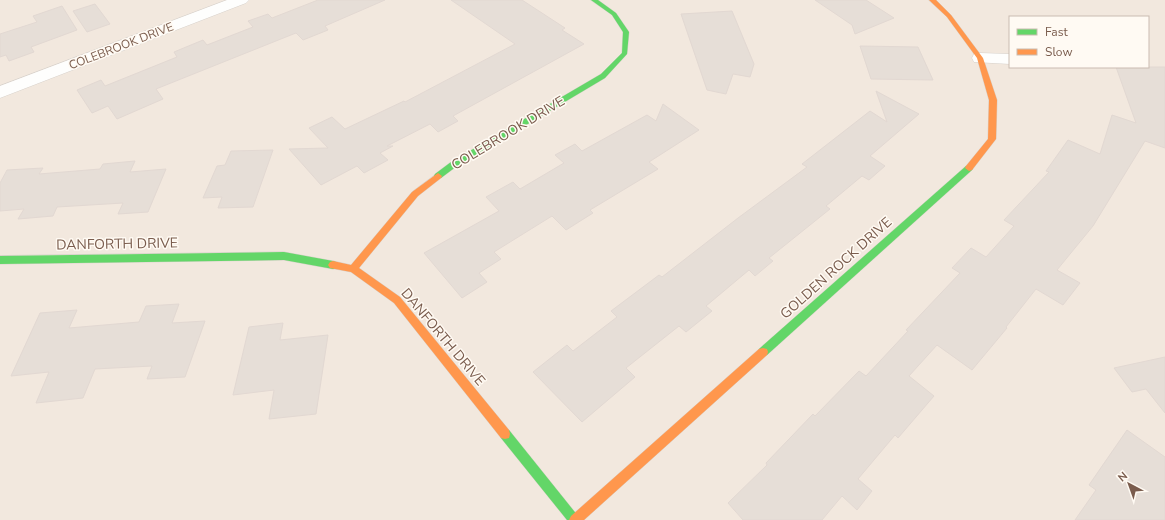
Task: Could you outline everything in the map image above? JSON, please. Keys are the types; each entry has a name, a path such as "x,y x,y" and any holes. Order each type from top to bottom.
{"street":[{"name":"COLEBROOK DRIVE","path":"0,92 241,0"},
{"name":"COLEBROOK DRIVE","path":"353,269 415,194 454,164 603,76 625,53 626,32 614,14 594,0"},
{"name":"GOLDEN ROCK DRIVE","path":"575,520 970,168 992,139 993,100 980,58 949,16 932,0"},
{"path":"980,58 1009,59"},
{"name":"DANFORTH DRIVE","path":"0,260 284,256 353,269 397,300 575,520"}],"shaded area":[{"path":"0,0 1165,0 1165,520 0,520"}],"building":[{"path":"318,0 385,0 325,26 328,30 303,40 296,33 156,89 163,99 117,119 108,106 92,113 77,90 101,80 105,86 177,57 174,52 203,40 207,45 253,27 248,21 268,14 272,18"},
{"path":"451,0 522,0 565,28 562,30 584,44 453,116 458,121 438,132 430,124 387,146 393,146 380,153 388,160 364,173 357,166 321,185 289,149 328,148 309,128 332,117 345,129 404,101 405,102 515,44"},
{"path":"815,0 866,0 894,18 855,34 852,25"},
{"path":"95,4 110,24 87,32 73,11"},
{"path":"62,6 77,30 31,47 34,52 9,61 6,55 0,57 0,34 37,22 33,16"},
{"path":"732,11 754,64 750,77 733,74 726,94 707,90 681,14"},
{"path":"860,46 918,47 933,80 871,79"},
{"path":"1165,67 1165,148 1145,141 1093,226 1057,270 1080,283 1063,305 1036,289 1006,327 1007,328 972,370 937,345 909,376 934,396 898,438 895,435 858,479 872,491 857,510 842,496 822,520 743,520 728,503 767,465 766,463 813,414 815,416 859,371 866,376 908,331 906,330 960,273 952,268 971,248 986,257 1014,226 1004,220 1049,172 1046,171 1068,140 1100,154 1112,115 1136,123 1116,68"},
{"path":"876,91 919,114 870,156 885,166 869,180 862,176 826,206 830,209 769,258 773,261 755,276 749,270 706,306 712,311 686,332 679,326 626,368 635,377 582,422 533,372 567,345 573,351 617,317 611,311 659,275 662,277 807,167 802,164 870,111 887,122"},
{"path":"663,104 699,130 649,162 658,169 590,210 593,213 566,230 552,216 494,252 501,259 479,273 487,282 462,298 424,253 499,211 486,197 513,182 520,189 564,163 555,155 575,144 582,151 647,115 656,121"},
{"path":"273,150 253,207 218,208 222,197 203,198 217,166 225,165 231,151"},
{"path":"135,161 130,172 166,169 148,212 118,214 123,203 57,207 53,216 18,219 24,209 0,211 0,183 7,170 43,168 39,174 100,169 103,164"},
{"path":"179,304 172,323 205,321 185,377 147,379 152,366 95,369 83,398 36,403 49,372 11,376 40,313 77,310 69,328 139,322 146,306"},
{"path":"283,323 280,340 328,335 316,414 269,419 274,390 233,395 249,327"},
{"path":"1165,357 1165,413 1146,389 1132,392 1114,368"},
{"path":"1127,430 1165,457 1165,520 1075,520 1096,490 1089,485"}],"traffic: fast":[{"path":"438,176 454,164 603,76 625,53 626,32 614,14 594,0"},
{"path":"763,352 969,168"},
{"path":"0,260 284,256 333,265"},
{"path":"505,434 574,520"}],"traffic: slow":[{"path":"932,0 949,16 980,58 993,100 992,139 969,168"},
{"path":"353,269 415,194 438,176"},
{"path":"333,265 353,269 397,300 505,434"},
{"path":"575,520 763,352"}]}
